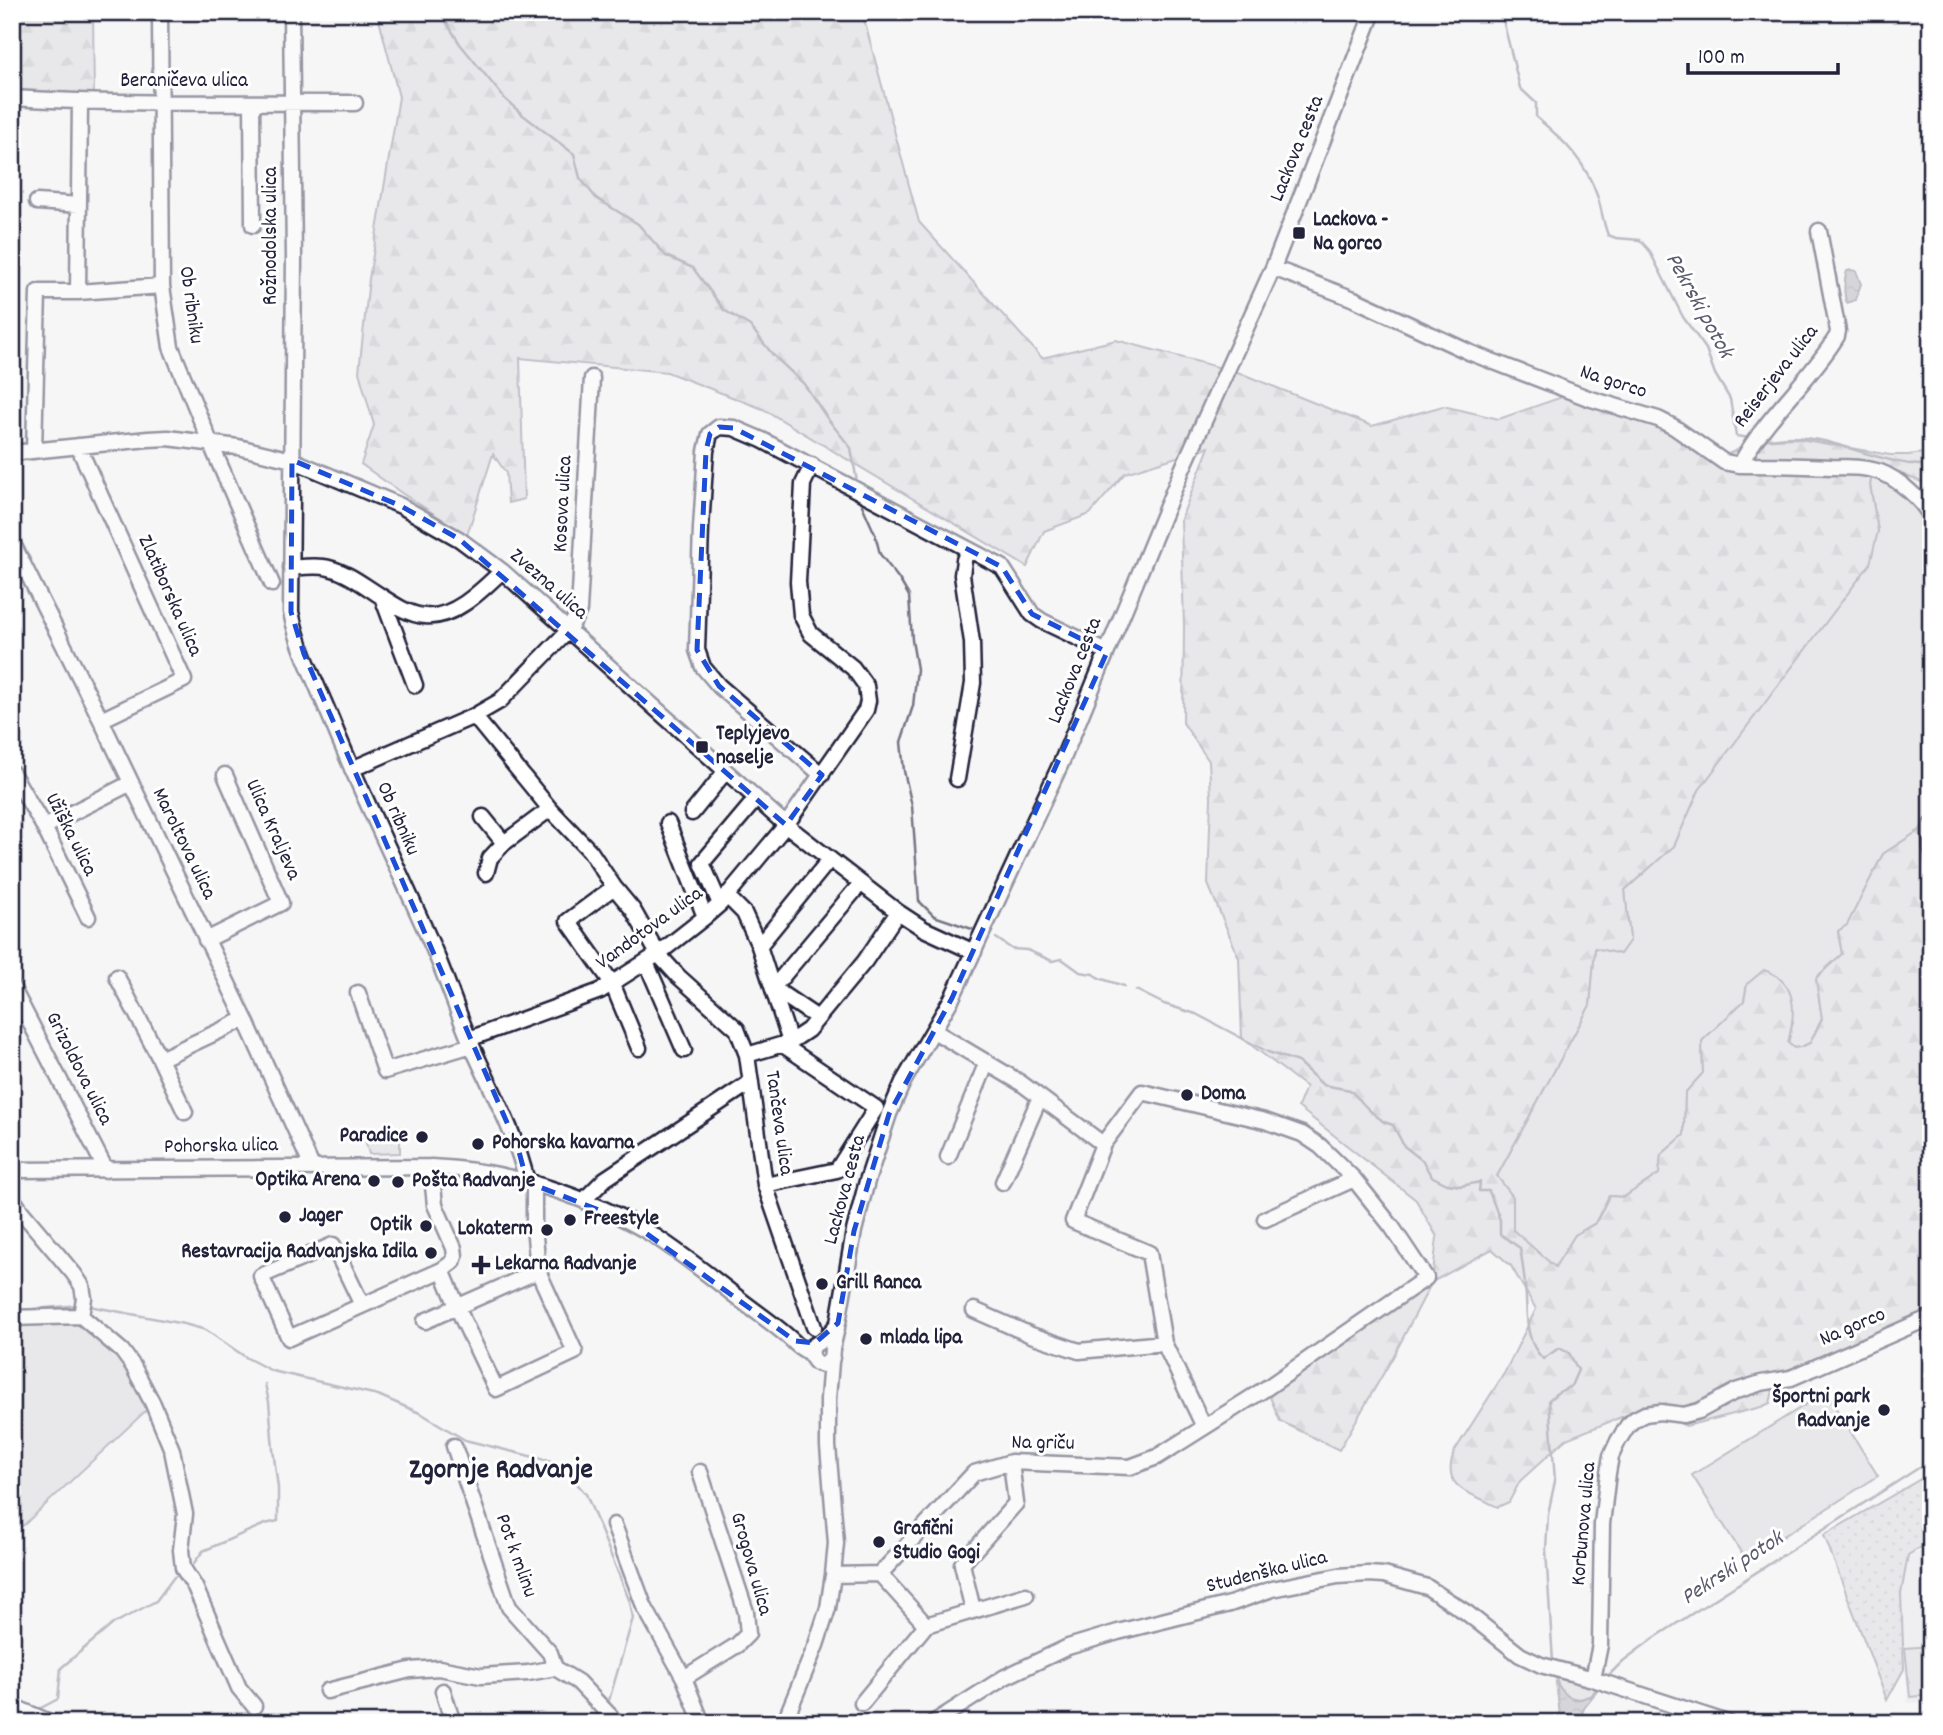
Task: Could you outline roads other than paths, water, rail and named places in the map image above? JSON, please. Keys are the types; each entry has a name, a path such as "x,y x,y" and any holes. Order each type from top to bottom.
{"street":[{"name":"Ob ribniku","path":"160,12 162,286 172,347 272,584"},
{"name":"Rožnodolska ulica","path":"291,12 294,258 292,460"},
{"name":"Lackova cesta","path":"821,1351 836,1338 854,1231 889,1114 903,1082 952,999 1062,761 1182,470 1273,268 1373,12"},
{"name":"Beraničeva ulica","path":"12,98 161,104 355,103"},
{"path":"78,292 80,102"},
{"path":"252,103 253,225"},
{"path":"37,202 79,205"},
{"name":"Reiserjeva ulica","path":"1740,465 1750,445 1800,387 1837,336 1819,231"},
{"name":"Na gorco","path":"1273,268 1354,299 1471,353 1588,398 1658,419 1724,462 1740,465 1838,467 1882,472 1914,496 1931,518"},
{"path":"34,451 38,292 162,286"},
{"name":"Kosova ulica","path":"569,631 579,610 592,378"},
{"path":"822,775 719,686 703,667 697,650 706,451 710,434 719,427 734,428 762,440 1002,567 1032,614 1107,652"},
{"name":"Zvezna ulica","path":"12,453 148,439 210,442 292,460 401,506 459,539 502,571 786,825 898,912 924,929 974,952"},
{"name":"Zlatiborska ulica","path":"78,446 184,680 101,720"},
{"name":"Ob ribniku","path":"292,460 291,612 296,633 352,769 438,960 518,1148 530,1183"},
{"name":"Vandotova ulica","path":"358,993 385,1070 471,1042 600,991 652,958 723,900 786,825 866,710 868,701 866,686 853,668 811,634 801,615 798,582 803,484 811,465"},
{"name":"Maroltova ulica","path":"12,542 16,561 101,720 245,1019 312,1167"},
{"path":"957,779 973,683 972,642 962,575 968,550"},
{"path":"291,568 326,567 345,574 411,613 424,617 437,616 459,606 480,592 502,571"},
{"path":"382,597 415,685"},
{"path":"352,769 474,716 500,701 569,631"},
{"path":"474,716 550,809 590,851 633,910 684,1051"},
{"path":"692,813 725,772"},
{"name":"Užiška ulica","path":"12,773 44,827 88,917"},
{"name":"Ulica Kraljeva","path":"206,940 281,903 225,775"},
{"path":"44,827 131,783"},
{"path":"757,799 702,863 723,900 744,913 773,988 787,1043 876,1108 837,1170 765,1185"},
{"path":"486,873 490,858 504,844 550,809"},
{"path":"483,817 504,844"},
{"path":"668,823 705,917"},
{"path":"1931,825 1931,849"},
{"path":"759,946 830,859"},
{"path":"773,988 861,883"},
{"path":"614,887 568,921 612,983 639,1048"},
{"path":"747,1055 787,1043 808,1030 816,1017 842,991 865,961 898,912"},
{"name":"Tančeva ulica","path":"652,958 678,976 737,1029 747,1055 765,1185 814,1327"},
{"path":"117,976 185,1112"},
{"name":"Grizoldova ulica","path":"12,987 106,1170"},
{"path":"773,988 816,1017"},
{"path":"160,1059 245,1019"},
{"path":"934,1031 1040,1097 1103,1144"},
{"path":"948,1157 987,1062"},
{"path":"586,1202 589,1195 605,1179 751,1082"},
{"name":"Na griču","path":"880,1574 974,1473 1011,1462 1130,1468 1157,1457 1268,1387 1426,1278 1392,1227 1354,1179 1320,1146 1302,1133 1265,1121 1142,1092 1103,1144 1073,1221 1149,1253 1164,1343 1204,1427"},
{"path":"1003,1182 1040,1097"},
{"path":"362,1305 333,1245 261,1276 289,1338 442,1270 453,1262 455,1256 435,1205 431,1167"},
{"name":"Pohorska ulica","path":"12,1170 431,1167 486,1173 530,1183 586,1202 652,1234 795,1341 821,1351"},
{"path":"1265,1219 1354,1179"},
{"path":"442,1270 496,1389 575,1352 538,1271 530,1183"},
{"path":"12,1198 74,1274 82,1286 82,1309 122,1351 153,1404 172,1450 185,1514 181,1550 183,1568 195,1587 239,1688 254,1706"},
{"path":"425,1321 538,1271"},
{"path":"12,1318 82,1309"},
{"path":"974,1310 1031,1335 1079,1351 1164,1343"},
{"name":"Na gorco","path":"1791,1378 1931,1317"},
{"path":"784,1723 817,1645 828,1608 833,1575 836,1544 821,1385 821,1351"},
{"name":"Korbunova ulica","path":"1600,1681 1602,1524 1611,1456 1622,1432 1634,1419 1645,1414 1691,1413 1736,1391 1791,1378"},
{"name":"Pot k mlinu","path":"454,1446 509,1607 550,1653 555,1668 578,1682 610,1715"},
{"path":"973,1610 962,1564 1016,1503 1011,1462"},
{"name":"Grogova ulica","path":"684,1678 737,1645 748,1634 746,1612 700,1472"},
{"path":"614,1525 644,1606 684,1678 702,1723"},
{"path":"833,1575 880,1574 926,1625"},
{"name":"Studenška ulica","path":"933,1723 1005,1676 1068,1647 1230,1604 1272,1589 1338,1576 1384,1575 1427,1587 1467,1613 1520,1655 1554,1669 1600,1681 1728,1723"},
{"path":"862,1703 926,1625 1026,1595"},
{"path":"327,1691 410,1670 439,1668 481,1676 555,1668"},
{"path":"443,1691 453,1723"},
{"path":"12,1706 52,1723"}],"water":[{"path":"1847,271 1856,271 1861,284 1855,300 1847,303 1845,283"},
{"path":"1556,1683 1573,1699 1593,1696 1585,1706 1578,1723 1561,1723"}],"waterway":[{"path":"440,12 460,44 505,99 574,154 580,178 596,198 638,224 666,256 693,268 724,310 750,326 773,355 804,384 851,448 857,482"},
{"name":"Pekrski potok","path":"1501,12 1520,88 1536,103 1536,117 1581,163 1598,198 1608,235 1640,240 1649,250 1683,317 1706,349 1715,374 1730,399 1736,436 1750,438"},
{"name":"Pekrski potok","path":"1763,439 1811,439 1908,464 1931,464"},
{"path":"862,505 875,534 880,554 909,596 917,669 913,706 901,742 912,806 919,901 934,916 972,929"},
{"path":"996,938 1012,949 1027,950 1052,961 1062,959 1080,972 1124,986"},
{"path":"1136,990 1164,1004 1196,1014 1268,1052 1298,1062 1323,1085 1350,1090 1369,1110 1384,1122 1393,1125 1404,1146 1423,1161 1431,1176 1447,1184 1461,1186 1480,1182 1479,1191 1489,1191 1500,1220 1500,1234 1520,1248 1527,1322 1533,1345 1543,1359 1559,1348 1569,1353 1578,1370 1571,1386 1549,1400 1555,1481 1548,1514 1546,1550 1553,1662"},
{"path":"12,1311 79,1305"},
{"path":"89,1306 206,1330 247,1358 272,1371 378,1395 422,1414 465,1440 550,1461 573,1479 586,1494 630,1602 633,1618 608,1704"},
{"path":"194,1563 203,1551 278,1521 278,1488 265,1384"},
{"name":"Pekrski potok","path":"1605,1679 1651,1640 1931,1460"},
{"path":"39,1709 58,1699 61,1668 113,1624 156,1601 174,1577 180,1575"},
{"name":"Pekrski potok","path":"1590,1698 1600,1687"},
{"path":"12,1722 26,1718"}],"place":[{"name":"Lackova - Na gorco","path":"1299,233"},
{"name":"Teplyjevo naselje","path":"702,747"},
{"name":"Doma","path":"1187,1095"},
{"name":"Paradice","path":"422,1137"},
{"name":"Pohorska kavarna","path":"478,1144"},
{"name":"Optika Arena","path":"374,1181"},
{"name":"Pošta Radvanje","path":"398,1182"},
{"name":"Jager","path":"285,1217"},
{"name":"Freestyle","path":"570,1220"},
{"name":"Optik","path":"426,1226"},
{"name":"Lokaterm","path":"547,1230"},
{"name":"Restavracija Radvanjska Idila","path":"431,1253"},
{"name":"Lekarna Radvanje","path":"481,1265"},
{"name":"Grill Ranca","path":"822,1284"},
{"name":"mlada lipa","path":"866,1339"},
{"name":"Športni park Radvanje","path":"1884,1410"},
{"name":"Grafični Studio Gogi","path":"879,1542"}],"district":[{"name":"Zgornje Radvanje","path":"501,1472"}]}
